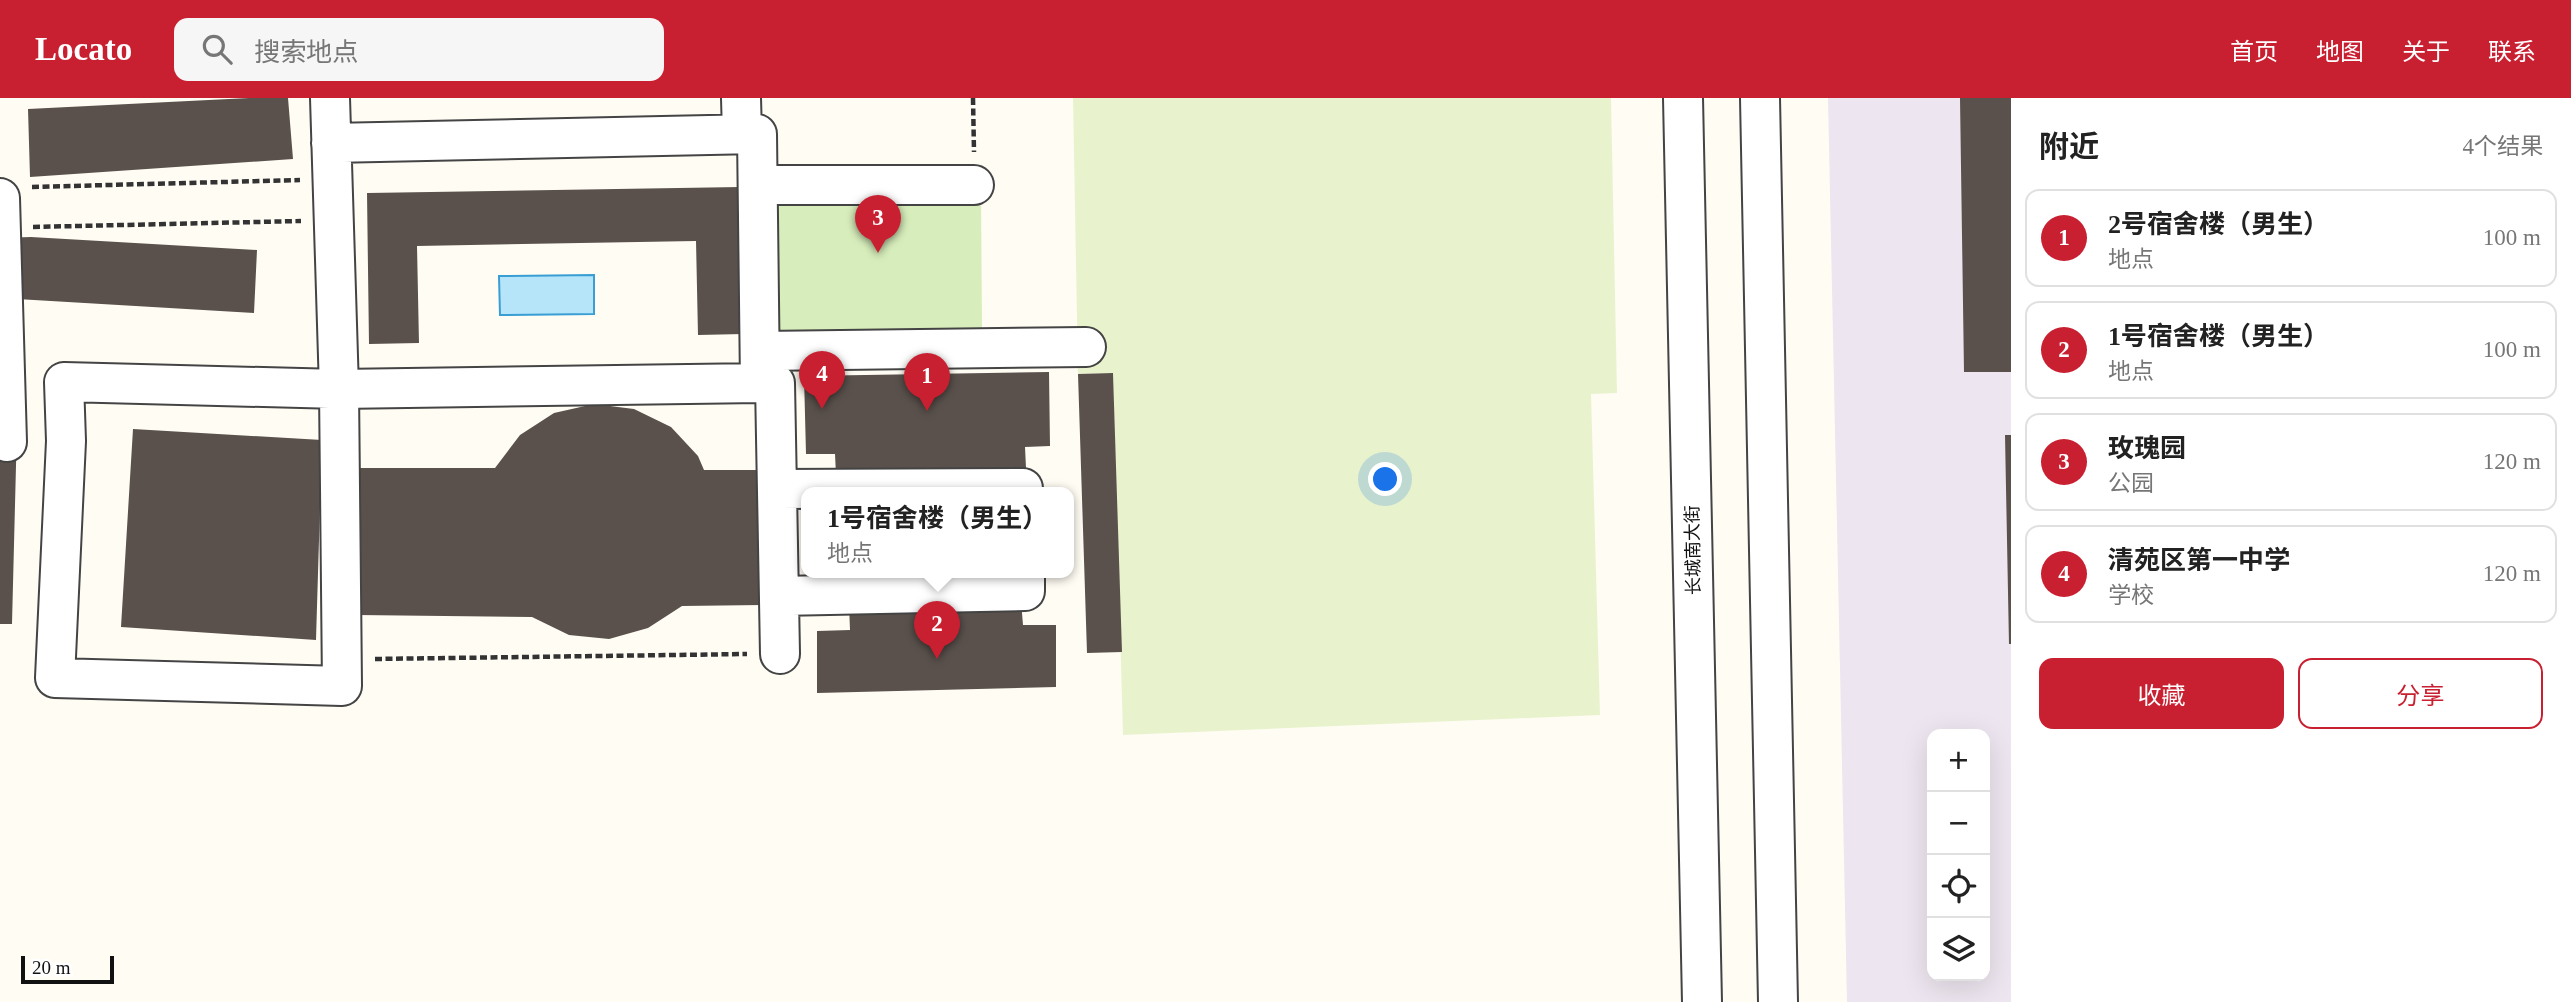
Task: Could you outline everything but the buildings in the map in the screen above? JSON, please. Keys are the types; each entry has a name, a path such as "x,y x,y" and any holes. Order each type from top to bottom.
{"street":[{"path":"330,98 339,389 342,686 55,678 66,441 64,383 339,389 1086,347"},
{"name":"长城南大街","path":"1683,98 1702,1002"},
{"path":"1760,98 1778,1002"},
{"path":"332,161 742,116 757,134 760,367 775,383 780,654"},
{"path":"758,185 974,184"},
{"path":"14,193 1,228 4,442 66,441"},
{"path":"777,489 801,489"},
{"path":"779,596 1025,591 1025,578"}],"path":[{"path":"973,98 974,184"},
{"path":"14,193 332,161"},
{"path":"1,228 334,221"},
{"path":"342,659 780,654"}],"shaded area":[{"path":"1828,98 2011,98 2011,1002 1847,1002"}],"green space":[{"path":"1073,98 1611,98 1617,393 1591,394 1600,715 1123,735 1113,373 1078,374"},
{"path":"981,194 982,328 775,331 773,197"}],"water":[{"path":"594,275 594,314 500,315 499,276"}],"place":[{"name":"玫瑰园","path":"878,253"},
{"name":"清苑区第一中学","path":"822,409"},
{"name":"2号宿舍楼（男生）","path":"927,411"},
{"name":"1号宿舍楼（男生）","path":"937,659"}]}
